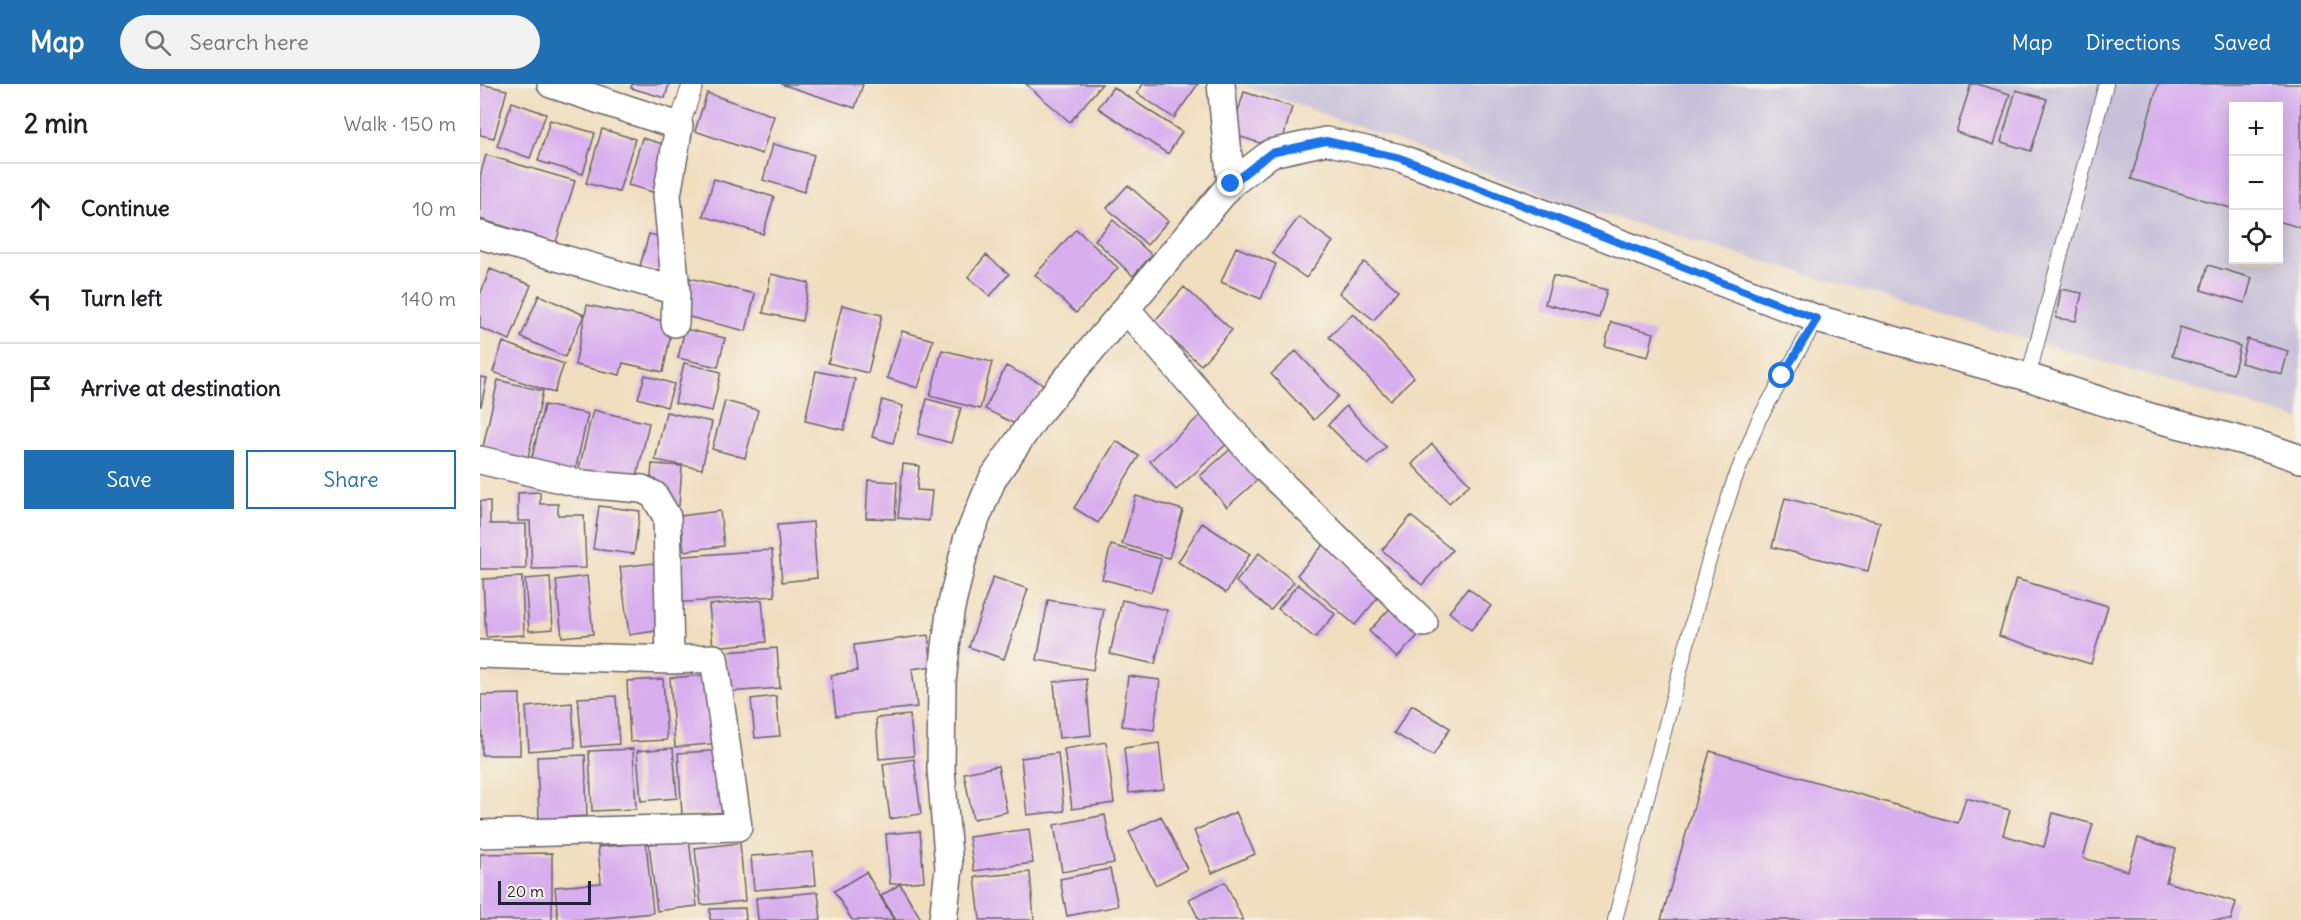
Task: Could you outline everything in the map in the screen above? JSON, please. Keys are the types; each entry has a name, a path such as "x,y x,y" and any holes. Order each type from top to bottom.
{"street":[{"path":"551,84 679,126"},
{"path":"675,323 676,291 667,195 679,126 693,84"},
{"path":"1221,84 1231,184"},
{"path":"943,920 949,868 941,769 942,682 950,612 967,540 993,478 1038,413 1231,184 1271,153 1326,141 1400,158 1817,319 2028,377 2150,417 2264,446 2301,459"},
{"path":"480,235 676,291"},
{"path":"1126,309 1263,466 1424,623"},
{"path":"480,460 582,484 642,489 654,495 667,517 670,660"},
{"path":"480,654 670,660 714,658 738,827 480,834"}],"lane":[{"path":"2028,377 2106,84"},
{"path":"1615,920 1708,563 1734,481 1759,419 1817,319"}],"shaded area":[{"path":"1240,84 2301,84 2301,420 1572,205"}],"building":[{"path":"480,84 507,90 494,138 480,135"},
{"path":"632,84 669,84 665,98 631,88"},
{"path":"781,84 863,84 855,108"},
{"path":"1026,84 1102,84 1070,122"},
{"path":"1143,84 1198,84 1174,118 1137,93"},
{"path":"1971,84 2010,94 1994,145 1956,132"},
{"path":"2158,84 2301,84 2301,228 2283,223 2283,102 2229,102 2229,208 2131,179"},
{"path":"1113,87 1182,132 1168,154 1098,108"},
{"path":"2016,90 2047,99 2031,151 2001,142"},
{"path":"1244,92 1292,107 1280,149 1231,134"},
{"path":"707,93 774,116 762,154 695,131"},
{"path":"512,102 546,114 530,158 497,146"},
{"path":"550,120 595,133 583,174 538,161"},
{"path":"602,129 635,139 619,192 586,183"},
{"path":"642,138 670,146 656,193 628,185"},
{"path":"773,144 814,155 804,192 763,180"},
{"path":"486,155 575,181 556,242 480,219 480,176"},
{"path":"714,179 774,197 763,234 703,216"},
{"path":"1128,185 1168,221 1147,245 1107,208"},
{"path":"1299,217 1333,242 1306,278 1272,253"},
{"path":"1113,220 1152,255 1133,276 1095,240"},
{"path":"1076,229 1118,268 1076,313 1035,275"},
{"path":"649,234 668,239 660,271 640,266"},
{"path":"1236,247 1276,264 1261,299 1221,282"},
{"path":"986,255 1009,274 990,296 968,277"},
{"path":"1364,262 1398,290 1374,320 1339,293"},
{"path":"2208,265 2252,278 2245,303 2201,290"},
{"path":"490,269 531,285 510,340 480,328 480,295"},
{"path":"771,274 809,283 802,321 763,313"},
{"path":"1553,276 1607,290 1599,318 1545,304"},
{"path":"690,278 755,294 746,331 681,315"},
{"path":"1184,287 1232,330 1201,365 1153,323"},
{"path":"2061,289 2082,293 2076,321 2056,318"},
{"path":"539,295 584,315 565,357 521,337"},
{"path":"587,305 673,323 663,372 623,363 620,375 575,365"},
{"path":"842,305 882,315 868,373 828,363"},
{"path":"1353,313 1414,377 1390,400 1329,337"},
{"path":"1611,322 1654,333 1648,357 1605,346"},
{"path":"2180,327 2240,346 2233,374 2172,356"},
{"path":"685,329 725,338 718,367 678,358"},
{"path":"902,331 933,340 918,388 887,378"},
{"path":"2247,339 2288,351 2282,374 2241,363"},
{"path":"503,342 564,364 554,393 493,372"},
{"path":"942,350 992,362 980,409 930,396"},
{"path":"1296,351 1338,396 1314,420 1271,374"},
{"path":"684,363 721,372 712,411 675,403"},
{"path":"1006,366 1043,384 1021,427 985,409"},
{"path":"816,371 855,379 844,430 805,421"},
{"path":"645,375 674,384 667,407 638,398"},
{"path":"480,377 487,378 481,406 480,406"},
{"path":"498,380 543,391 526,466 481,456"},
{"path":"927,399 961,408 951,443 918,434"},
{"path":"882,400 903,406 893,443 872,437"},
{"path":"725,401 758,410 745,458 712,449"},
{"path":"544,405 588,414 574,476 530,466"},
{"path":"1346,406 1386,447 1368,465 1328,425"},
{"path":"593,410 649,423 635,486 578,473"},
{"path":"666,412 712,422 702,469 655,460"},
{"path":"1204,412 1230,441 1176,490 1150,461"},
{"path":"1116,441 1139,456 1098,523 1074,508"},
{"path":"1432,444 1470,484 1449,503 1412,464"},
{"path":"1235,445 1262,476 1227,507 1200,476"},
{"path":"652,464 682,466 679,506 661,504 650,489"},
{"path":"903,464 919,466 917,490 932,491 929,521 898,518"},
{"path":"868,480 897,482 895,519 866,518"},
{"path":"540,492 540,504 558,504 558,515 584,515 586,568 532,569 530,521 518,521 518,493"},
{"path":"1136,496 1183,510 1169,558 1122,544"},
{"path":"1785,498 1880,522 1868,571 1772,547"},
{"path":"480,501 490,501 490,524 526,524 526,569 480,569"},
{"path":"599,506 640,511 634,554 593,549"},
{"path":"720,511 724,546 684,551 680,516"},
{"path":"1411,516 1452,550 1422,585 1382,550"},
{"path":"813,522 817,578 782,582 777,525"},
{"path":"1202,523 1250,554 1226,593 1178,562"},
{"path":"1324,544 1381,594 1355,625 1297,575"},
{"path":"1111,545 1161,559 1151,592 1102,579"},
{"path":"772,550 775,596 674,603 671,557"},
{"path":"1259,553 1294,582 1271,610 1236,582"},
{"path":"654,563 662,630 629,635 620,567"},
{"path":"587,576 593,634 562,637 556,580"},
{"path":"522,577 524,635 486,637 483,579"},
{"path":"550,577 553,629 529,631 525,579"},
{"path":"993,577 1028,589 1004,659 969,647"},
{"path":"2016,579 2108,606 2091,664 1999,636"},
{"path":"1298,584 1335,614 1315,638 1278,609"},
{"path":"1468,588 1491,606 1471,630 1449,612"},
{"path":"762,600 766,642 713,647 709,605"},
{"path":"1048,600 1104,609 1093,670 1037,660"},
{"path":"1122,600 1167,610 1155,664 1110,654"},
{"path":"1395,603 1423,630 1397,658 1369,631"},
{"path":"928,635 932,666 912,669 917,707 836,716 831,675 857,671 854,645"},
{"path":"777,648 780,688 728,692 725,652"},
{"path":"716,674 721,743 675,747 670,678"},
{"path":"1128,676 1160,680 1154,730 1122,726"},
{"path":"663,679 667,740 630,742 627,681"},
{"path":"1086,679 1091,735 1059,738 1054,682"},
{"path":"520,694 520,755 482,755 481,695"},
{"path":"616,696 619,744 582,747 578,698"},
{"path":"776,696 780,736 755,738 751,699"},
{"path":"572,703 575,747 529,751 526,707"},
{"path":"1412,705 1450,728 1433,756 1394,733"},
{"path":"910,715 914,756 879,759 876,718"},
{"path":"1106,742 1114,803 1072,809 1064,749"},
{"path":"1159,743 1164,789 1129,793 1124,748"},
{"path":"673,748 677,798 641,801 637,751"},
{"path":"633,749 636,809 592,811 589,751"},
{"path":"726,750 730,812 682,815 678,753"},
{"path":"1710,751 1958,823 1966,798 2010,810 2003,835 2044,847 2053,813 2093,824 2083,858 2128,871 2138,838 2176,849 2166,882 2236,902 2231,920 1661,920"},
{"path":"1058,753 1064,811 1027,815 1021,758"},
{"path":"585,755 587,816 539,819 537,757"},
{"path":"914,759 921,814 890,819 883,764"},
{"path":"998,766 1007,812 973,819 964,773"},
{"path":"1236,812 1255,854 1212,873 1194,831"},
{"path":"1105,815 1114,863 1062,872 1054,825"},
{"path":"1161,816 1187,869 1156,885 1129,832"},
{"path":"1029,829 1033,863 974,871 969,837"},
{"path":"920,831 924,881 890,884 886,834"},
{"path":"689,839 697,906 657,911 649,844"},
{"path":"646,843 653,913 558,920 555,887 601,883 598,847"},
{"path":"740,843 745,901 701,905 695,848"},
{"path":"813,852 816,885 754,890 751,856"},
{"path":"552,853 552,920 480,920 480,854"},
{"path":"1110,869 1118,906 1067,916 1060,879"},
{"path":"866,872 894,920 852,920 834,891"},
{"path":"1030,872 1034,920 980,920 975,877"},
{"path":"1225,882 1243,920 1199,920 1189,899"},
{"path":"900,884 921,919 896,920 881,896"},
{"path":"818,892 821,920 758,920 756,898"},
{"path":"745,908 746,920 710,920 710,909"}],"route":[{"path":"1231,184 1271,153 1326,141 1400,158 1817,319 1782,376"}]}
